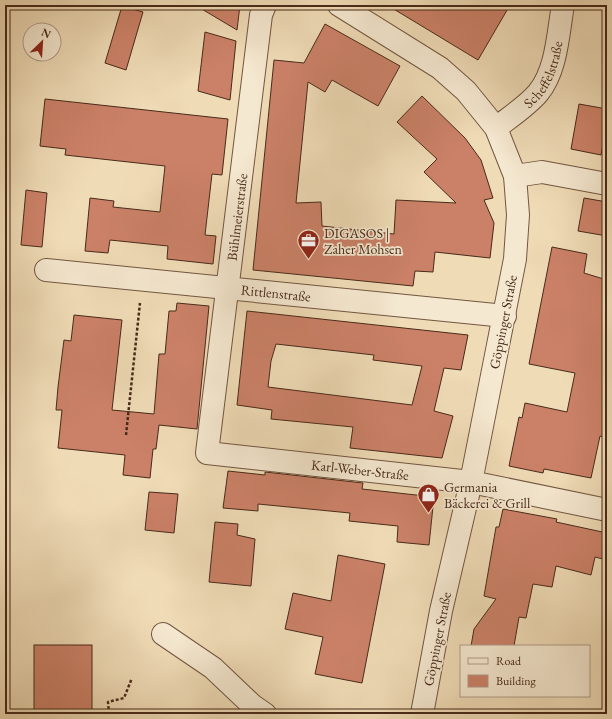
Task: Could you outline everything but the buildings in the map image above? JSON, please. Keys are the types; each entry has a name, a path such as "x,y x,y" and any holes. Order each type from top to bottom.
{"street":[{"name":"Bühlmeierstraße","path":"207,453 261,15 265,5"},
{"name":"Göppinger Straße","path":"339,5 440,68 466,91 496,128 515,176 518,215 515,259 505,316 471,482 441,611 422,714"},
{"name":"Scheffelstraße","path":"496,128 538,94 548,79 556,48 563,5"},
{"path":"515,176 542,172 607,184"},
{"name":"Rittlenstraße","path":"46,270 505,316"},
{"name":"Karl-Weber-Straße","path":"207,453 471,482 607,510"},
{"path":"163,634 213,668 252,705 265,714"}],"path":[{"path":"126,436 143,279"},
{"path":"109,714 108,702 124,698 132,678"}],"place":[{"name":"DIGASOS | Zaher Mohsen","path":"309,260"},
{"name":"Germania Bäckerei & Grill","path":"428,514"}]}
